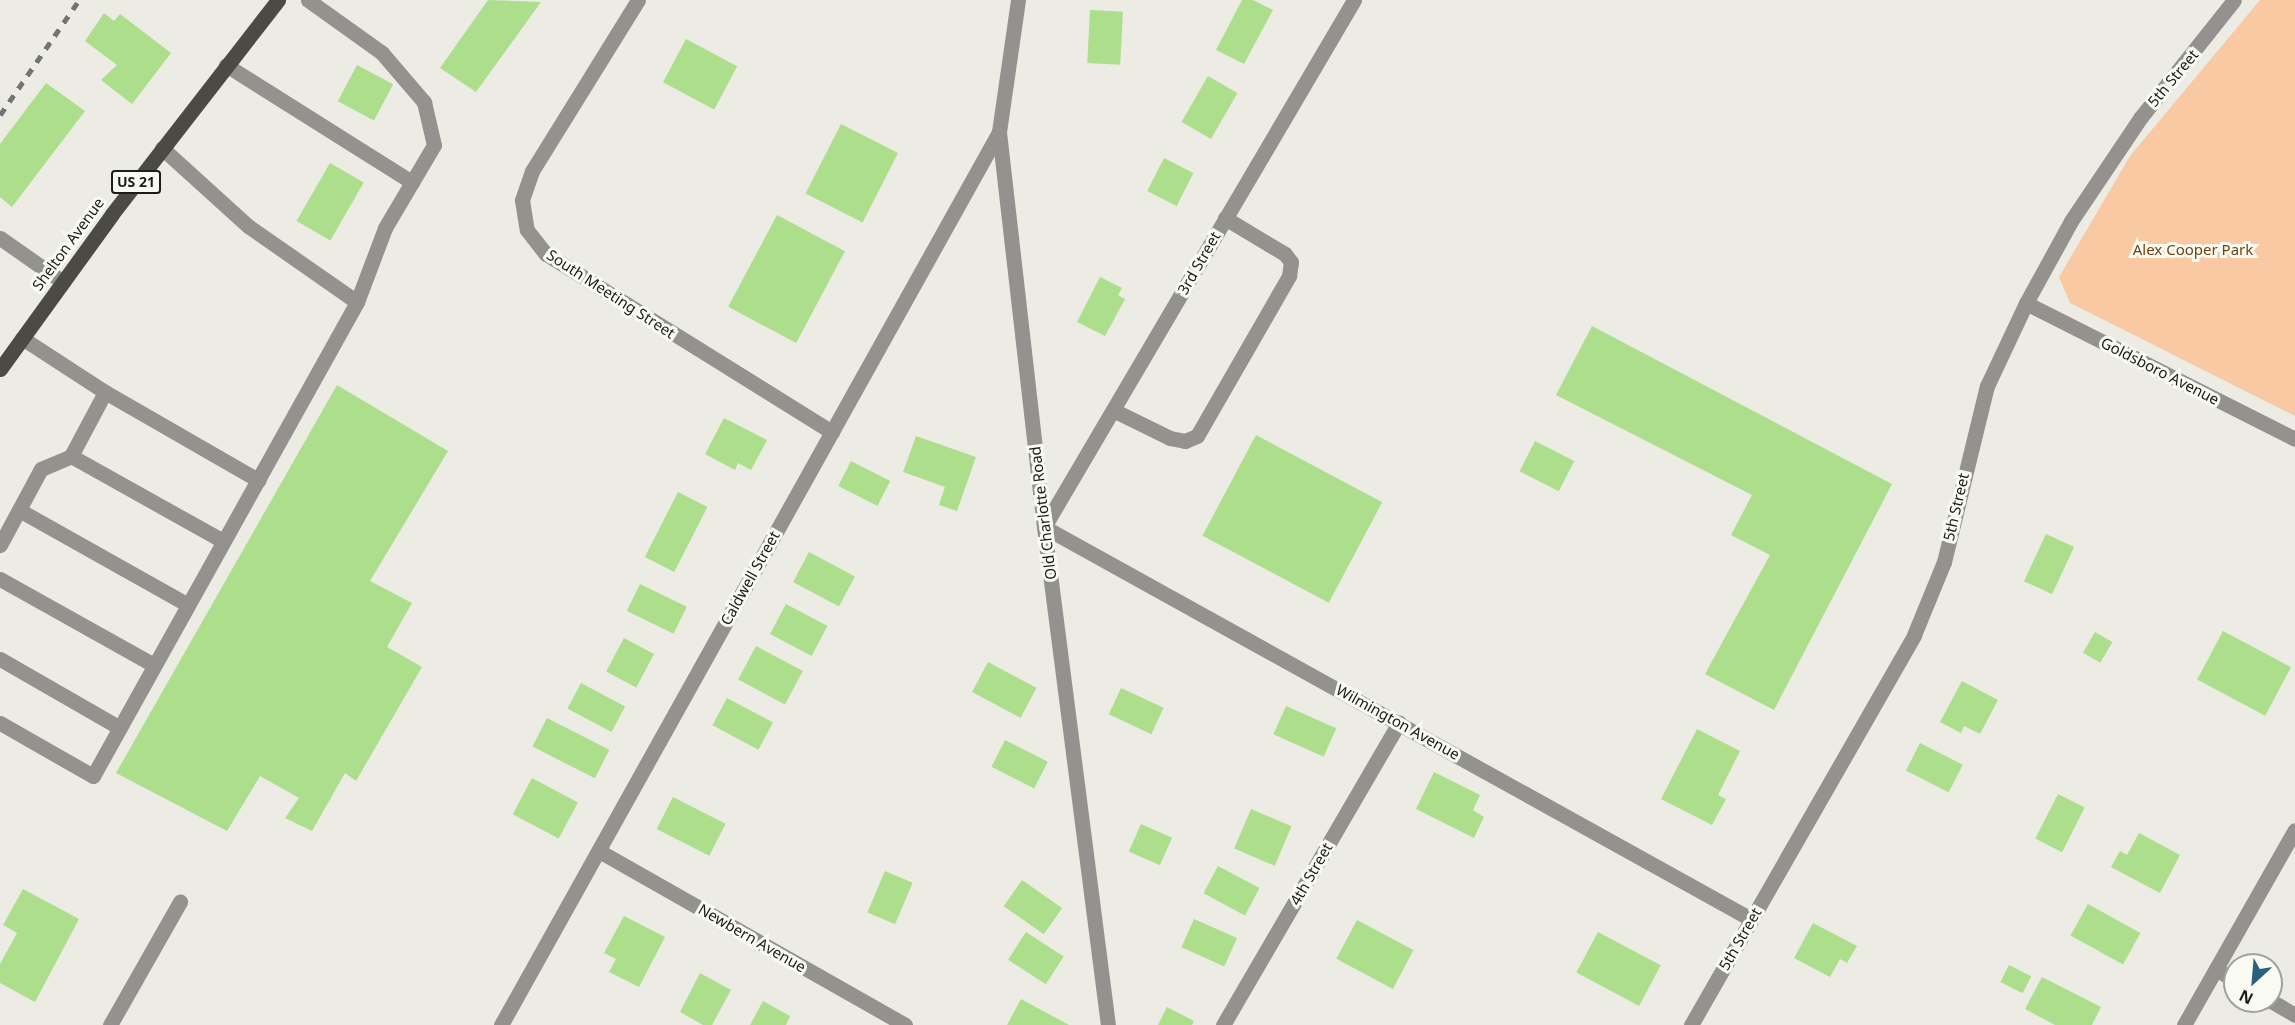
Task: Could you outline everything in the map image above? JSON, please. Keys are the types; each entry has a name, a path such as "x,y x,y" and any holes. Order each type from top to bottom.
{"main road":[{"name":"Shelton Avenue","path":"0,369 162,148 278,0"}],"street":[{"path":"0,723 93,776 357,302 385,228 434,145 424,102 382,53 308,0"},
{"name":"South Meeting Street","path":"638,0 532,171 522,200 527,230 546,254 832,432"},
{"name":"Old Charlotte Road","path":"1018,0 999,132 1044,527 1108,1025"},
{"name":"3rd Street","path":"1044,527 1354,0"},
{"name":"5th Street","path":"1691,1025 1914,635 1944,562 1987,386 2026,303 2071,221 2141,117 2234,0"},
{"path":"226,65 412,182"},
{"name":"Caldwell Street","path":"501,1025 999,132"},
{"path":"162,148 248,226 357,302"},
{"path":"1113,410 1170,438 1185,441 1197,435 1203,426 1289,276 1291,262 1285,254 1226,218"},
{"path":"0,238 63,282"},
{"name":"Goldsboro Avenue","path":"2026,303 2295,439"},
{"path":"22,338 105,392 258,480"},
{"path":"0,545 42,469 71,456 105,392"},
{"path":"71,456 224,541"},
{"path":"19,510 188,605"},
{"name":"Wilmington Avenue","path":"1044,527 1751,919"},
{"path":"0,579 154,665"},
{"path":"0,659 120,728"},
{"name":"4th Street","path":"1223,1025 1399,722"},
{"path":"2184,1025 2295,830"},
{"name":"Newbern Avenue","path":"598,851 905,1025"},
{"path":"110,1025 180,902"},
{"path":"2216,969 2223,973"}],"green space":[{"name":"Alex Cooper Park","path":"2260,0 2295,0 2295,416 2070,303 2059,277 2130,156"}],"building":[{"path":"488,0 541,2 476,92 440,68"},
{"path":"1242,0 1253,0 1273,10 1244,64 1216,50"},
{"path":"1090,10 1123,12 1120,65 1087,63"},
{"path":"104,13 114,21 120,14 171,53 132,104 101,80 117,65 85,41"},
{"path":"686,39 737,66 714,109 663,82"},
{"path":"357,65 393,84 374,120 338,101"},
{"path":"1208,76 1237,93 1211,139 1182,122"},
{"path":"46,83 85,111 12,207 0,197 0,144"},
{"path":"841,124 898,153 863,223 806,193"},
{"path":"1164,158 1193,173 1177,206 1147,191"},
{"path":"330,163 364,182 330,241 296,221"},
{"path":"777,215 845,251 796,343 728,307"},
{"path":"1100,277 1122,288 1118,295 1125,299 1105,336 1077,322"},
{"path":"1592,326 1892,484 1774,710 1705,674 1770,555 1731,535 1752,495 1556,395"},
{"path":"337,385 448,451 370,581 412,603 387,647 422,667 356,781 345,773 312,831 285,818 299,798 260,776 227,831 116,773"},
{"path":"724,418 767,440 751,470 738,463 735,470 705,454"},
{"path":"1256,435 1382,502 1329,603 1202,536"},
{"path":"916,436 976,457 957,511 939,505 945,487 903,472"},
{"path":"1535,441 1574,461 1559,491 1520,471"},
{"path":"851,461 890,481 877,506 838,486"},
{"path":"678,492 707,507 674,572 645,557"},
{"path":"2046,534 2074,547 2052,594 2024,581"},
{"path":"809,552 855,576 839,606 793,582"},
{"path":"640,584 687,607 674,634 627,611"},
{"path":"786,604 827,626 812,656 770,634"},
{"path":"2223,631 2291,667 2265,716 2197,680"},
{"path":"2095,632 2112,642 2100,663 2083,653"},
{"path":"624,638 654,654 636,688 606,672"},
{"path":"756,646 803,671 785,704 738,680"},
{"path":"988,662 1037,688 1021,718 972,692"},
{"path":"1962,681 1998,700 1980,734 1964,726 1961,733 1940,722"},
{"path":"581,683 625,706 612,732 567,709"},
{"path":"1121,688 1164,708 1151,734 1109,714"},
{"path":"727,698 773,722 758,750 712,725"},
{"path":"1286,706 1336,728 1324,757 1273,734"},
{"path":"547,718 609,750 595,778 532,747"},
{"path":"1697,729 1740,751 1718,795 1726,799 1712,825 1661,799"},
{"path":"1005,740 1048,762 1034,789 991,767"},
{"path":"1920,743 1963,765 1949,792 1906,771"},
{"path":"1434,772 1480,795 1473,810 1484,817 1474,838 1416,809"},
{"path":"532,778 578,802 559,839 513,814"},
{"path":"2058,794 2085,808 2062,852 2035,839"},
{"path":"673,797 726,824 709,856 657,829"},
{"path":"1251,809 1292,826 1275,866 1234,849"},
{"path":"1141,824 1172,838 1160,865 1129,851"},
{"path":"2139,833 2180,855 2160,893 2111,867 2120,851 2127,855"},
{"path":"1218,866 1259,888 1245,915 1203,893"},
{"path":"885,871 913,883 895,924 867,912"},
{"path":"1022,880 1062,908 1044,934 1004,906"},
{"path":"23,889 79,919 35,1002 0,983 0,964 17,933 3,925"},
{"path":"2088,904 2140,933 2123,965 2071,935"},
{"path":"624,916 665,937 639,987 609,972 616,959 604,953"},
{"path":"1194,919 1237,938 1224,966 1181,947"},
{"path":"1357,920 1414,950 1393,989 1336,959"},
{"path":"1813,923 1857,946 1847,963 1840,959 1830,977 1794,958"},
{"path":"1026,932 1064,957 1046,984 1008,960"},
{"path":"1598,932 1661,965 1639,1006 1576,973"},
{"path":"2009,965 2031,976 2023,993 2000,982"},
{"path":"700,973 731,990 712,1025 703,1025 680,1012"},
{"path":"2042,977 2101,1007 2092,1025 2055,1025 2025,1009"},
{"path":"1021,999 1069,1025 1007,1025"},
{"path":"763,1001 790,1016 786,1025 750,1025"},
{"path":"1167,1007 1194,1021 1192,1025 1158,1025"}],"railway":[{"path":"0,115 79,0"}]}
